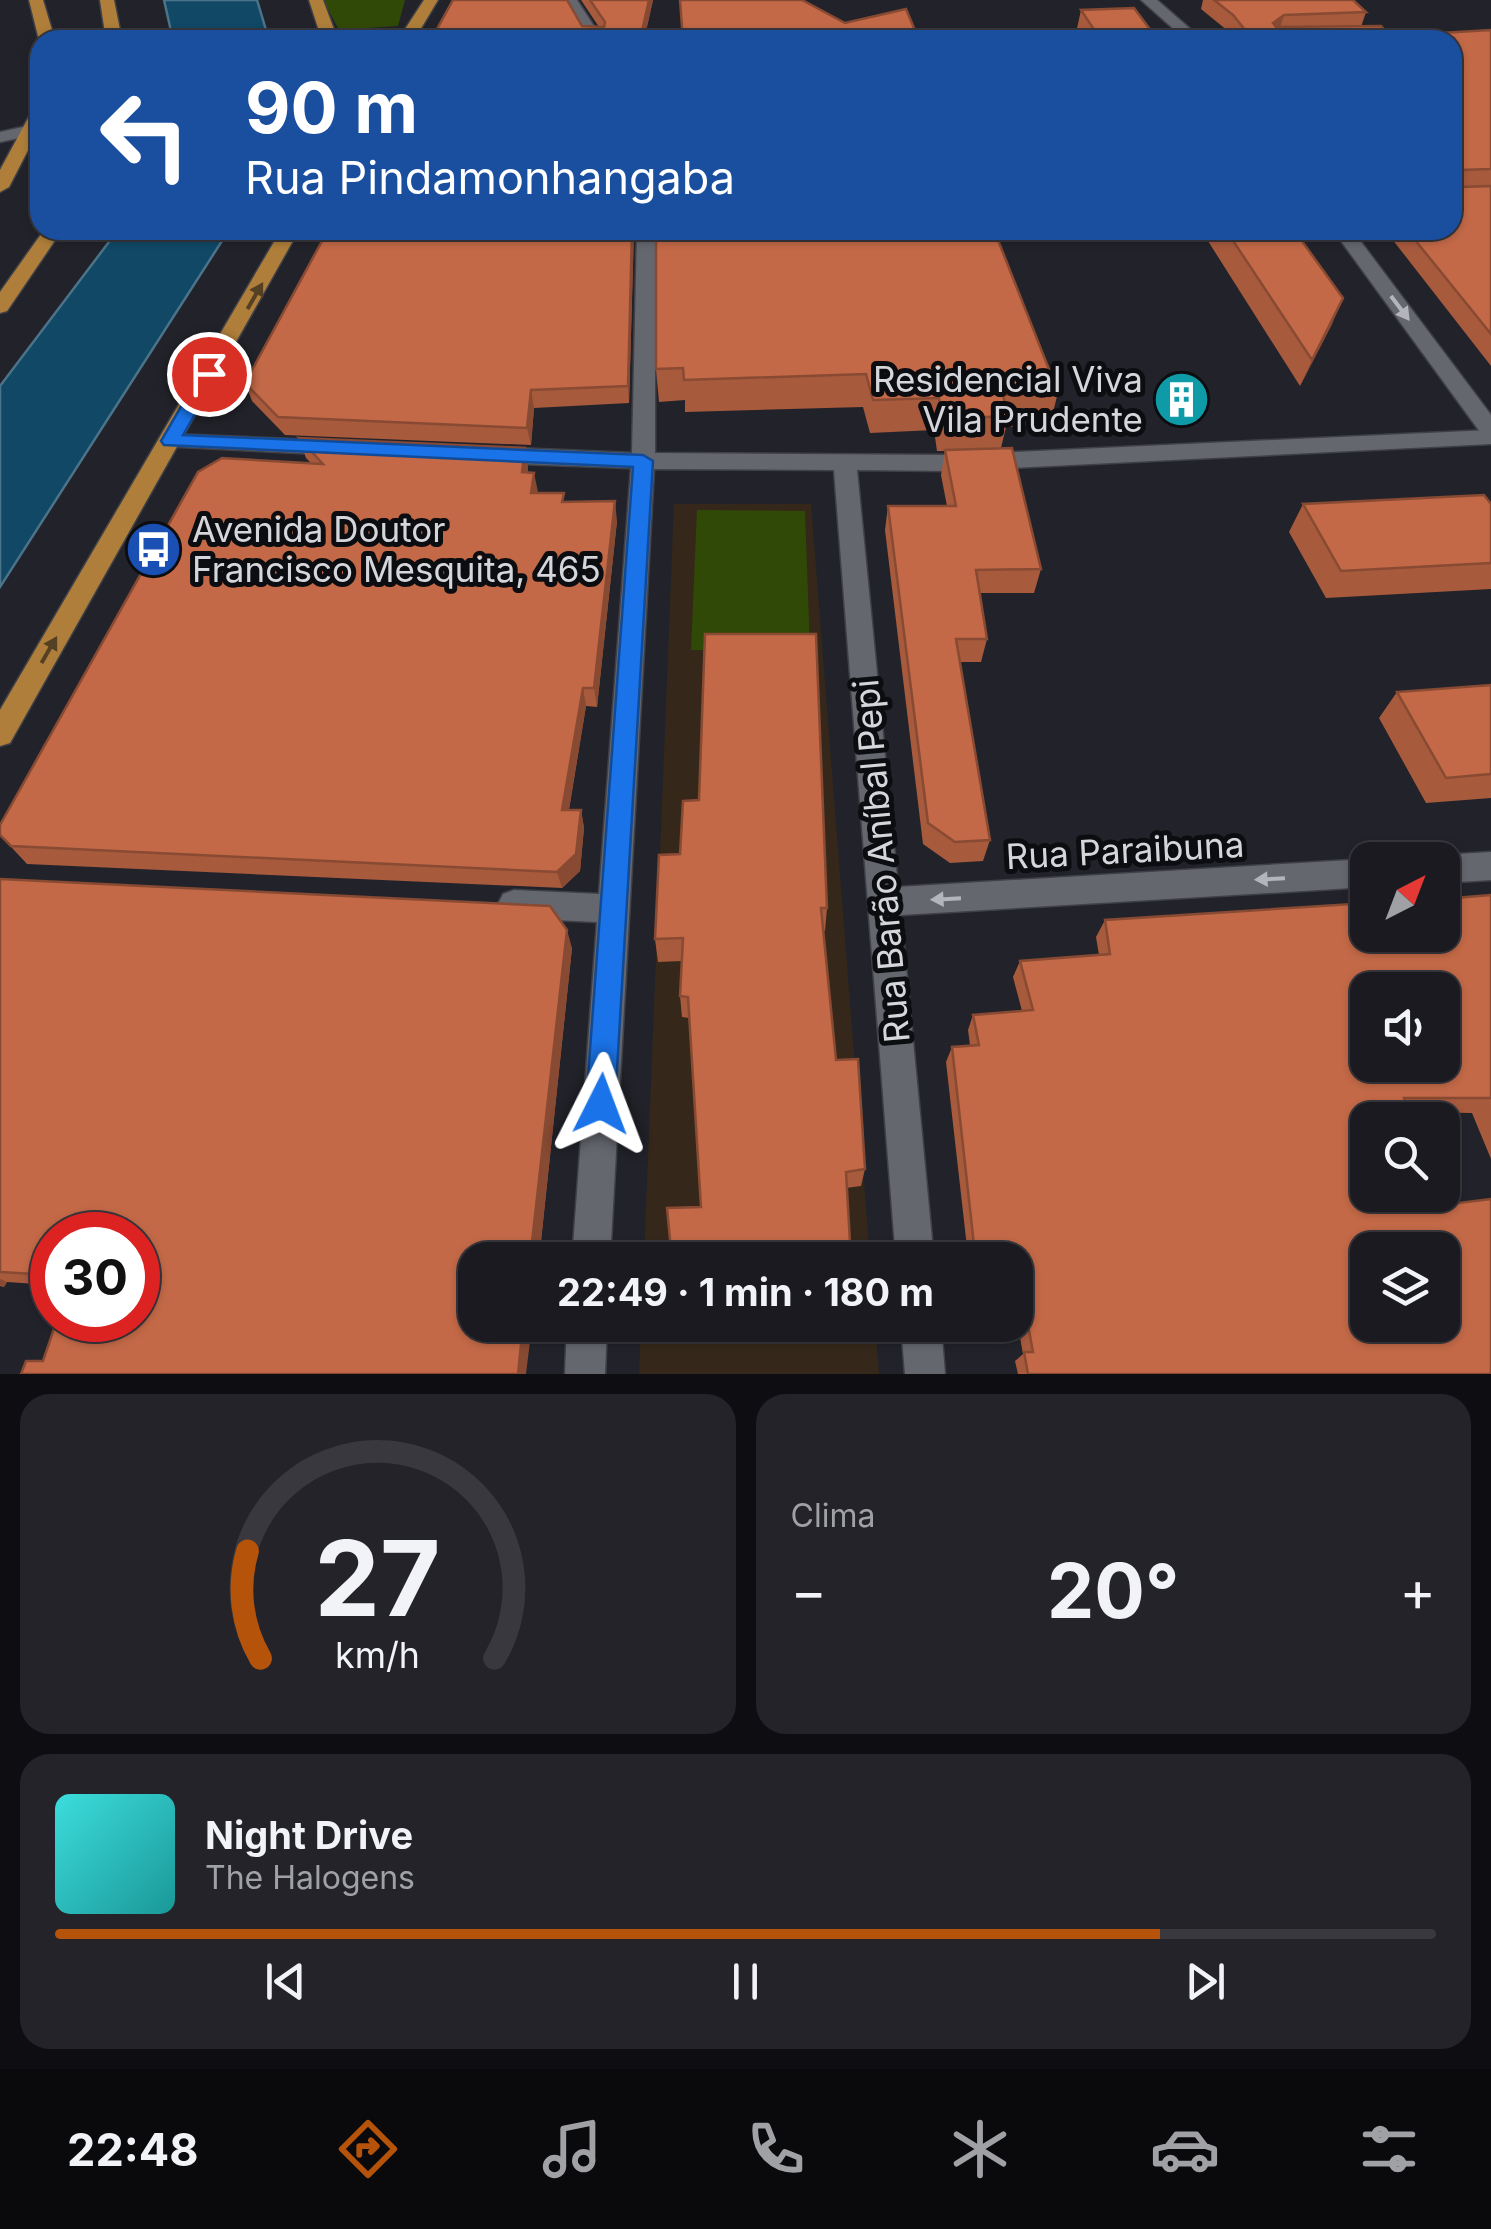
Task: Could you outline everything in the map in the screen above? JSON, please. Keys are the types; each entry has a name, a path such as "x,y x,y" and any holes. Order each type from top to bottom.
{"highway":[{"path":"36,0 44,30"},
{"path":"106,0 112,30"},
{"path":"316,0 326,30"},
{"path":"412,30 431,0"},
{"path":"0,187 30,134"},
{"path":"0,307 46,240"},
{"path":"0,735 284,240"}],"street":[{"path":"570,0 589,30"},
{"path":"1148,0 1182,30"},
{"path":"0,136 30,130"},
{"path":"592,1242 643,461 646,240"},
{"path":"1349,240 1491,434"},
{"path":"466,454 643,461 969,462 1491,434"},
{"path":"170,441 367,449"},
{"name":"Rua Barão Aníbal Pepi","path":"845,463 914,1242"},
{"path":"1460,868 1491,866"},
{"name":"Rua Paraibuna","path":"886,902 1350,875"},
{"path":"474,902 612,909"},
{"path":"584,1374 587,1342"},
{"path":"922,1342 925,1374"}],"shaded area":[{"path":"674,504 811,504 869,1242 645,1242"},
{"path":"640,1342 876,1342 879,1374 639,1374"}],"green space":[{"path":"323,0 405,0 398,26 339,30"},
{"path":"697,510 805,511 810,651 691,650"}],"water":[{"path":"164,0 257,0 266,30 171,30"},
{"path":"110,240 223,240 0,587 0,386"}],"building":[{"path":"453,0 567,0 582,26 604,27 605,22 590,0 649,0 642,30 436,30"},
{"path":"680,0 802,0 845,23 906,9 915,30 682,30"},
{"path":"1214,0 1353,0 1366,12 1284,15 1273,23 1276,27 1381,26 1385,30 1245,30"},
{"path":"1134,8 1150,30 1094,30 1081,10"},
{"path":"1491,30 1491,169 1462,170 1462,32"},
{"path":"1491,186 1491,334 1415,240 1462,240 1462,187"},
{"path":"323,240 632,240 628,386 531,390 527,428 278,417 245,383"},
{"path":"656,240 998,240 1058,392 1003,395 1008,416 943,419 939,398 873,400 866,374 684,380 683,368 656,369"},
{"path":"1233,240 1301,240 1343,298 1312,360"},
{"path":"299,438 525,448 522,472 534,473 531,493 564,493 562,502 615,501 594,688 583,688 562,810 581,810 576,854 557,872 11,846 0,835 0,825 198,472 222,458 323,464"},
{"path":"1012,448 1041,569 976,570 987,639 956,639 990,840 955,842 928,823 888,506 956,506 945,450"},
{"path":"1484,495 1491,504 1491,563 1341,571 1303,504"},
{"path":"705,634 816,634 827,908 821,908 836,1060 858,1059 865,1169 846,1172 850,1242 670,1242 667,1208 701,1207 688,997 680,996 683,938 655,939 659,855 680,854 683,801 699,800"},
{"path":"1491,685 1491,774 1446,778 1397,692"},
{"path":"0,879 550,906 567,930 532,1242 458,1242 458,1342 521,1342 518,1374 21,1374 26,1361 43,1361 49,1342 160,1342 160,1212 30,1212 30,1274 0,1272"},
{"path":"1491,895 1491,1098 1350,1102 1350,1212 1460,1212 1460,1203 1491,1199 1491,1374 1028,1374 1024,1352 1033,1352 1033,1242 974,1242 952,1047 979,1045 973,1015 1033,1010 1020,961 1110,954 1105,920 1350,904 1350,952 1460,952 1460,898"}],"place":[{"name":"Residencial Viva Vila Prudente","path":"1182,399"},
{"name":"Avenida Doutor Francisco Mesquita, 465","path":"153,549"}],"route":[{"path":"209,374 170,441 643,461 601,1104"}]}
